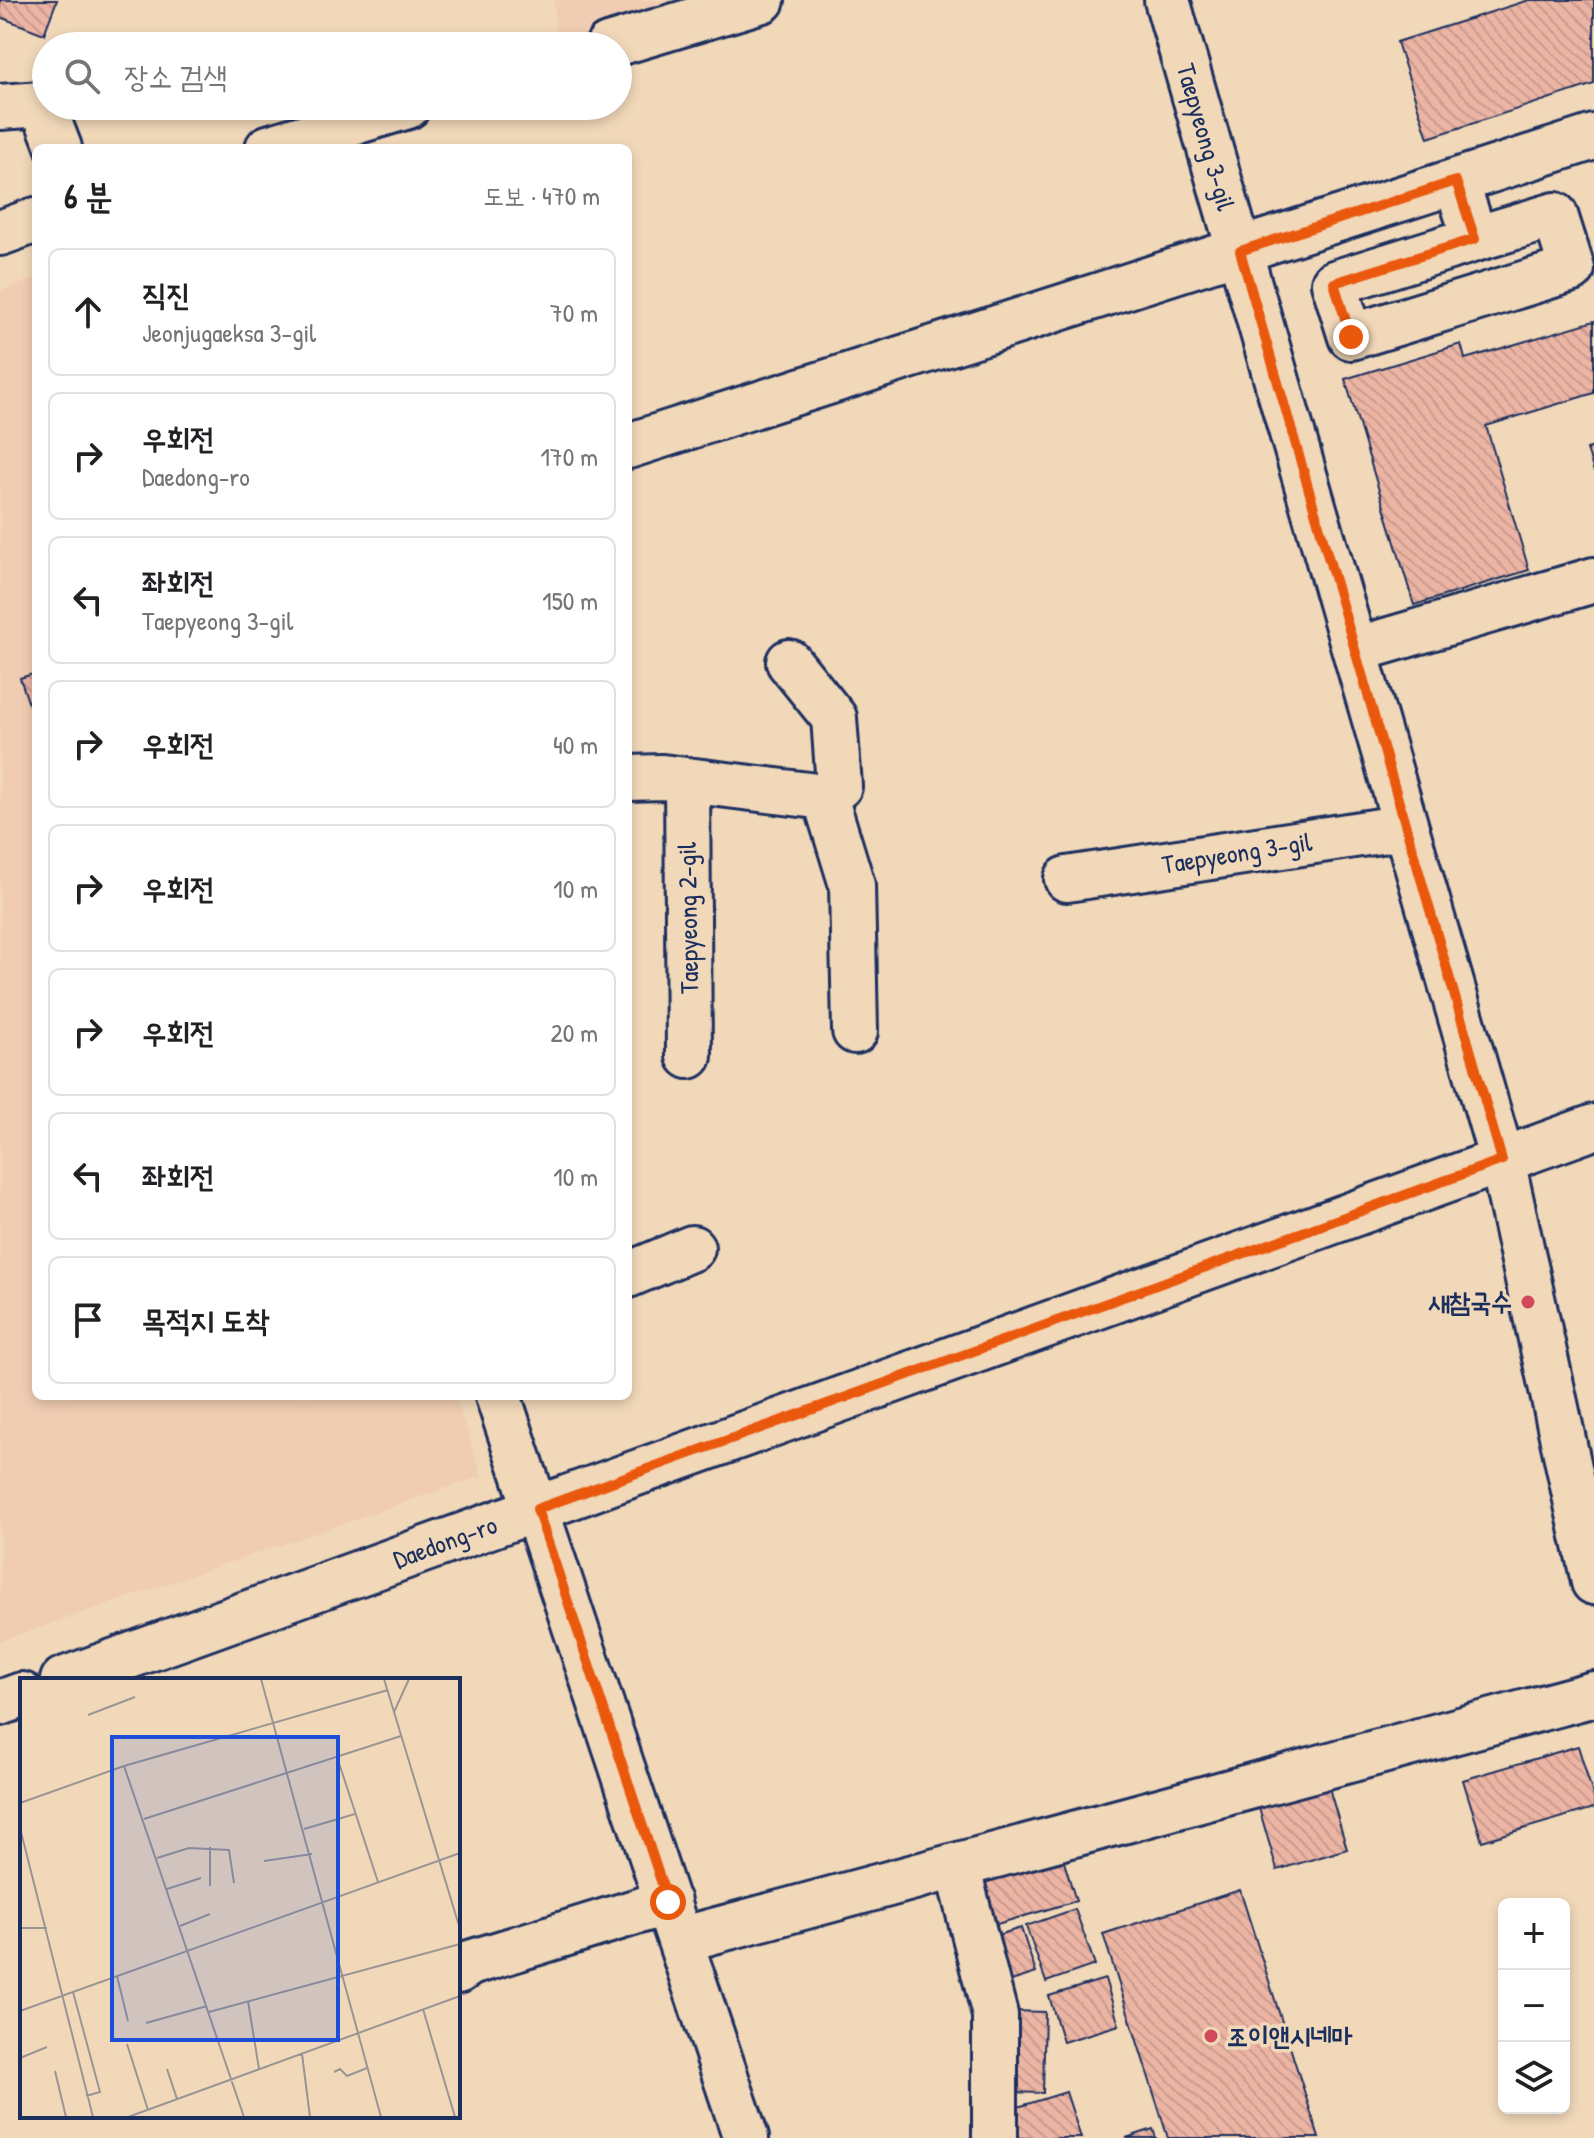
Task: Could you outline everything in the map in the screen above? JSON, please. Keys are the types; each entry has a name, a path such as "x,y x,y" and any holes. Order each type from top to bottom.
{"street":[{"path":"632,39 762,0"},
{"name":"Taepyeong 3-gil","path":"1167,0 1502,1160 1594,1582"},
{"path":"0,107 32,105"},
{"path":"48,120 57,144"},
{"path":"281,144 361,120"},
{"path":"632,445 1456,181 1591,149"},
{"path":"1456,181 1475,239"},
{"path":"1555,215 1572,269 1351,337 1334,283 1475,239 1555,215"},
{"path":"0,233 32,221"},
{"path":"1355,650 1594,580"},
{"path":"632,778 662,777 825,797 839,786 834,718 789,662"},
{"name":"Taepyeong 2-gil","path":"687,780 689,1056"},
{"path":"825,797 852,885 855,1031"},
{"name":"Taepyeong 3-gil","path":"1067,879 1406,827"},
{"name":"Daedong-ro","path":"69,1678 1594,1127"},
{"path":"632,1273 692,1248"},
{"path":"499,1400 746,2138"},
{"path":"460,1970 470,1963 957,1866 1594,1694"},
{"path":"0,1703 20,1696"},
{"path":"957,1866 995,2015 995,2138"}],"shaded area":[{"path":"554,0 688,0 632,32 555,32"},
{"path":"32,279 32,1400 456,1400 482,1476 0,1641 0,291"}],"building":[{"path":"0,0 57,0 45,32 0,17"},
{"path":"1529,0 1594,0 1594,84 1428,138 1397,42"},
{"path":"1594,321 1594,393 1486,426 1529,570 1414,605 1345,379 1461,344 1465,359"},
{"path":"1594,447 1594,472 1587,449"},
{"path":"32,674 32,713 20,678"},
{"path":"1578,1746 1594,1798 1594,1808 1482,1841 1463,1780"},
{"path":"1329,1788 1347,1849 1277,1870 1259,1808"},
{"path":"1061,1852 1076,1901 997,1924 982,1875"},
{"name":"조이앤시네마","path":"1240,1890 1319,2138 1168,2138 1103,1934"},
{"path":"1075,1909 1095,1965 1046,1982 1026,1926"},
{"path":"1021,1928 1036,1973 999,1985 984,1939"},
{"path":"1105,1979 1119,2025 1063,2042 1049,1996"},
{"path":"1011,2011 1045,2012 1043,2093 1008,2092"},
{"path":"1066,2092 1081,2138 1014,2138 1008,2110"},
{"path":"1153,2129 1156,2138 1126,2138"}],"place":[{"name":"새참국수","path":"1528,1302"},
{"name":"조이앤시네마","path":"1211,2036"}],"route":[{"path":"668,1902 537,1509 1502,1160 1240,251 1456,181 1475,239 1334,283 1351,337"}]}
